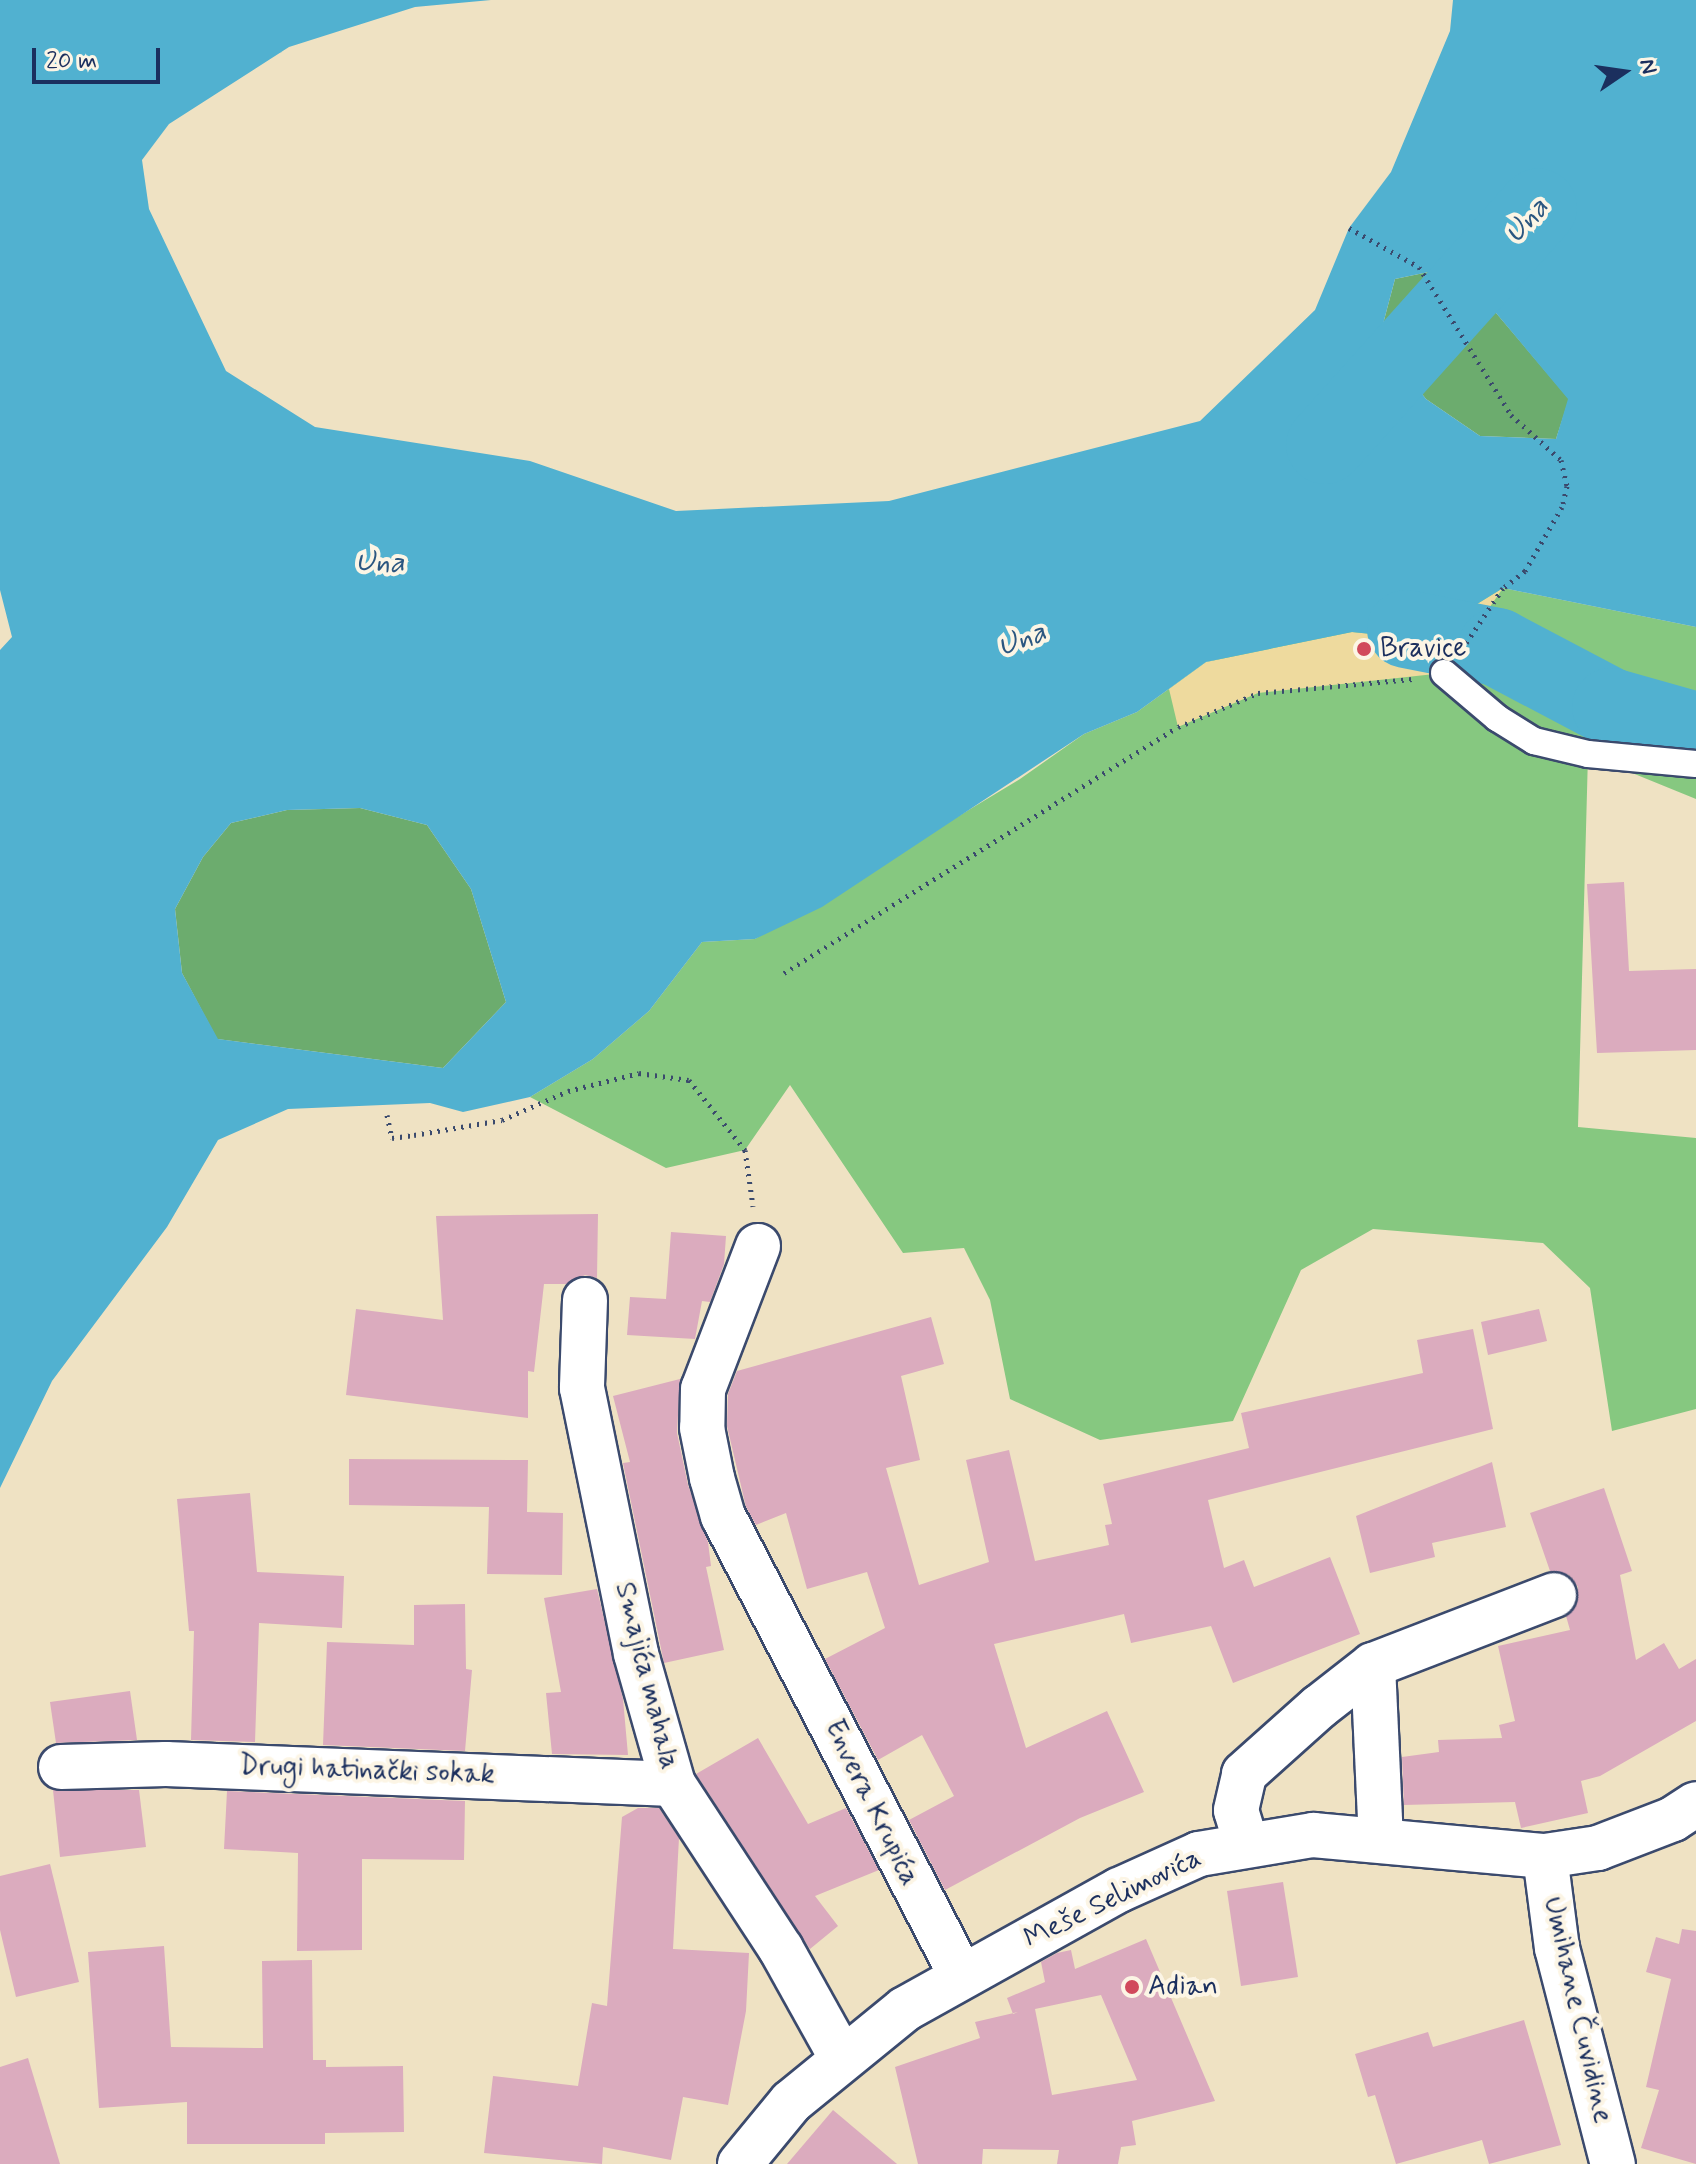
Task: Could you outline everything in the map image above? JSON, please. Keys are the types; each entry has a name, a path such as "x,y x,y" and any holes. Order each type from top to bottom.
{"street":[{"name":"Envera Krupića","path":"758,1246 703,1389 702,1428 723,1516 961,1975"},
{"name":"Smajića mahala","path":"585,1300 582,1388 636,1654 673,1784 781,1949 841,2057"},
{"path":"1246,1843 1236,1810 1238,1789 1251,1762 1373,1665 1554,1595"},
{"path":"1373,1665 1381,1839"},
{"name":"Drugi hatinački sokak","path":"61,1767 166,1764 673,1784"},
{"name":"Meše Selimovića","path":"740,2164 791,2102 841,2057 961,1975 1119,1890 1199,1854 1246,1843 1313,1835 1545,1856 1598,1848 1673,1819 1696,1804"},
{"name":"Umihane Čuvidine","path":"1545,1856 1557,1948 1613,2164"}],"lane":[{"path":"1444,673 1497,718 1534,741 1588,754 1696,764"}],"path":[{"path":"784,973 1178,727 1258,693 1444,673 1503,588 1538,552 1567,486 1561,460 1511,415 1419,267 1349,228"},
{"path":"387,1115 392,1138 502,1120 568,1091 639,1073 689,1080 745,1150 758,1246"}],"green space":[{"path":"1443,269 1491,307 1569,399 1556,439 1480,436 1426,399 1379,339 1395,279"},
{"path":"1503,588 1696,627 1696,799 1588,755 1578,1127 1696,1138 1696,1409 1612,1431 1590,1288 1543,1243 1373,1229 1301,1270 1233,1421 1100,1440 1010,1399 990,1300 964,1248 903,1253 790,1085 745,1150 666,1168 530,1097 593,1059 649,1011 702,942 755,939 1020,779 1084,734 1137,712 1206,662"},
{"path":"360,808 427,825 471,889 506,1002 443,1068 217,1039 182,973 175,909 203,857 231,823 287,810"}],"sand":[{"name":"Bravice","path":"1503,588 1444,673 1258,693 1178,727 1169,689 1206,662 1352,632 1391,636 1464,612"}],"water":[{"path":"0,0 491,0 415,7 289,47 169,124 142,160 149,209 226,371 315,427 530,461 676,511 889,501 1200,421 1315,310 1349,228 1391,172 1450,31 1453,0 1696,0 1696,627 1503,588 1464,612 1391,636 1352,632 1206,662 1137,712 1084,734 822,907 755,939 702,942 649,1011 593,1059 530,1097 463,1112 430,1103 288,1109 218,1140 167,1227 52,1381 0,1488 0,650 12,637 0,590","holes":["1443,269 1491,307 1568,399 1556,439 1480,436 1426,399 1379,339 1395,279","360,808 427,825 471,889 506,1002 443,1068 218,1039 182,973 175,909 203,857 231,823 287,810"]}],"building":[{"path":"1624,882 1629,971 1696,969 1696,1050 1597,1053 1587,884"},
{"path":"598,1214 597,1278 585,1275 567,1284 544,1284 534,1372 528,1371 528,1418 346,1395 356,1309 443,1320 436,1216"},
{"path":"671,1232 726,1236 724,1264 710,1302 702,1301 695,1339 627,1335 630,1297 666,1299"},
{"path":"1539,1309 1547,1341 1488,1355 1481,1322"},
{"path":"931,1317 944,1364 901,1376 920,1460 886,1468 919,1585 989,1562 966,1460 1009,1450 1035,1561 1109,1545 1105,1525 1112,1524 1103,1484 1249,1448 1241,1413 1423,1373 1417,1340 1473,1329 1493,1429 1208,1500 1224,1568 1244,1560 1254,1587 1330,1557 1360,1634 1233,1683 1211,1626 1131,1643 1124,1614 994,1644 1026,1748 1107,1711 1144,1792 1080,1818 945,1890 909,1820 954,1796 922,1735 878,1760 825,1659 885,1628 867,1572 807,1589 786,1513 756,1525 746,1507 727,1426 728,1394 737,1371"},
{"path":"680,1379 677,1433 688,1485 708,1542 711,1566 706,1567 724,1650 664,1663 623,1463 630,1462 613,1396"},
{"path":"349,1459 528,1460 527,1512 563,1513 562,1575 487,1574 489,1507 349,1505"},
{"path":"1492,1462 1506,1527 1432,1543 1435,1557 1370,1573 1356,1516"},
{"path":"1604,1488 1632,1571 1620,1575 1636,1660 1664,1643 1679,1669 1696,1659 1696,1721 1600,1776 1581,1781 1588,1813 1521,1828 1515,1802 1404,1805 1402,1757 1439,1752 1438,1740 1502,1738 1499,1725 1515,1721 1498,1646 1570,1630 1566,1616 1578,1600 1578,1587 1569,1575 1550,1571 1530,1513"},
{"path":"250,1493 257,1572 344,1576 342,1628 259,1623 255,1742 191,1740 194,1631 189,1631 177,1499"},
{"path":"597,1589 623,1699 628,1755 552,1754 546,1693 561,1692 544,1598"},
{"path":"465,1604 466,1669 472,1670 465,1751 323,1745 327,1642 414,1645 414,1605"},
{"path":"130,1691 137,1740 56,1743 50,1702"},
{"path":"758,1738 808,1824 846,1808 879,1870 815,1896 838,1926 810,1949 696,1774"},
{"path":"53,1790 139,1790 146,1847 60,1857"},
{"path":"227,1791 465,1801 464,1860 362,1859 362,1950 297,1951 298,1853 224,1849"},
{"path":"638,1808 659,1808 679,1838 673,1949 749,1953 746,2011 728,2105 683,2097 671,2160 603,2147 602,2164 484,2153 493,2076 578,2086 592,2003 607,2006 622,1817"},
{"path":"50,1864 79,1982 16,1997 0,1930 0,1876"},
{"path":"1283,1882 1298,1977 1241,1986 1227,1891"},
{"path":"1682,1929 1696,1931 1696,2164 1641,2148 1659,2090 1646,2087 1671,1979 1646,1972 1656,1937 1679,1944"},
{"path":"1146,1939 1215,2101 1132,2121 1136,2145 1121,2147 1118,2164 1057,2164 1059,2150 983,2149 982,2164 918,2164 895,2067 980,2038 975,2022 1013,2013 1007,1998 1045,1982 1041,1962 1057,1953 1071,1950 1075,1969","holes":["1101,1995 1137,2080 1052,2095 1035,2009"]},
{"path":"164,1946 171,2047 263,2048 262,1961 312,1960 313,2060 326,2060 326,2067 403,2066 404,2132 325,2133 325,2144 187,2144 187,2102 99,2108 88,1952"},
{"path":"1524,2020 1561,2145 1489,2164 1482,2140 1396,2164 1375,2095 1368,2097 1355,2054 1428,2032 1433,2047"},
{"path":"28,2058 60,2164 0,2164 0,2067"},
{"path":"833,2110 897,2164 787,2164"}],"waterway":[{"name":"Una","path":"1325,445 1538,208"},
{"path":"1406,629 1497,647 1611,707 1696,731"}],"place":[{"name":"Bravice","path":"1364,649"},
{"name":"Adian","path":"1132,1987"}]}
